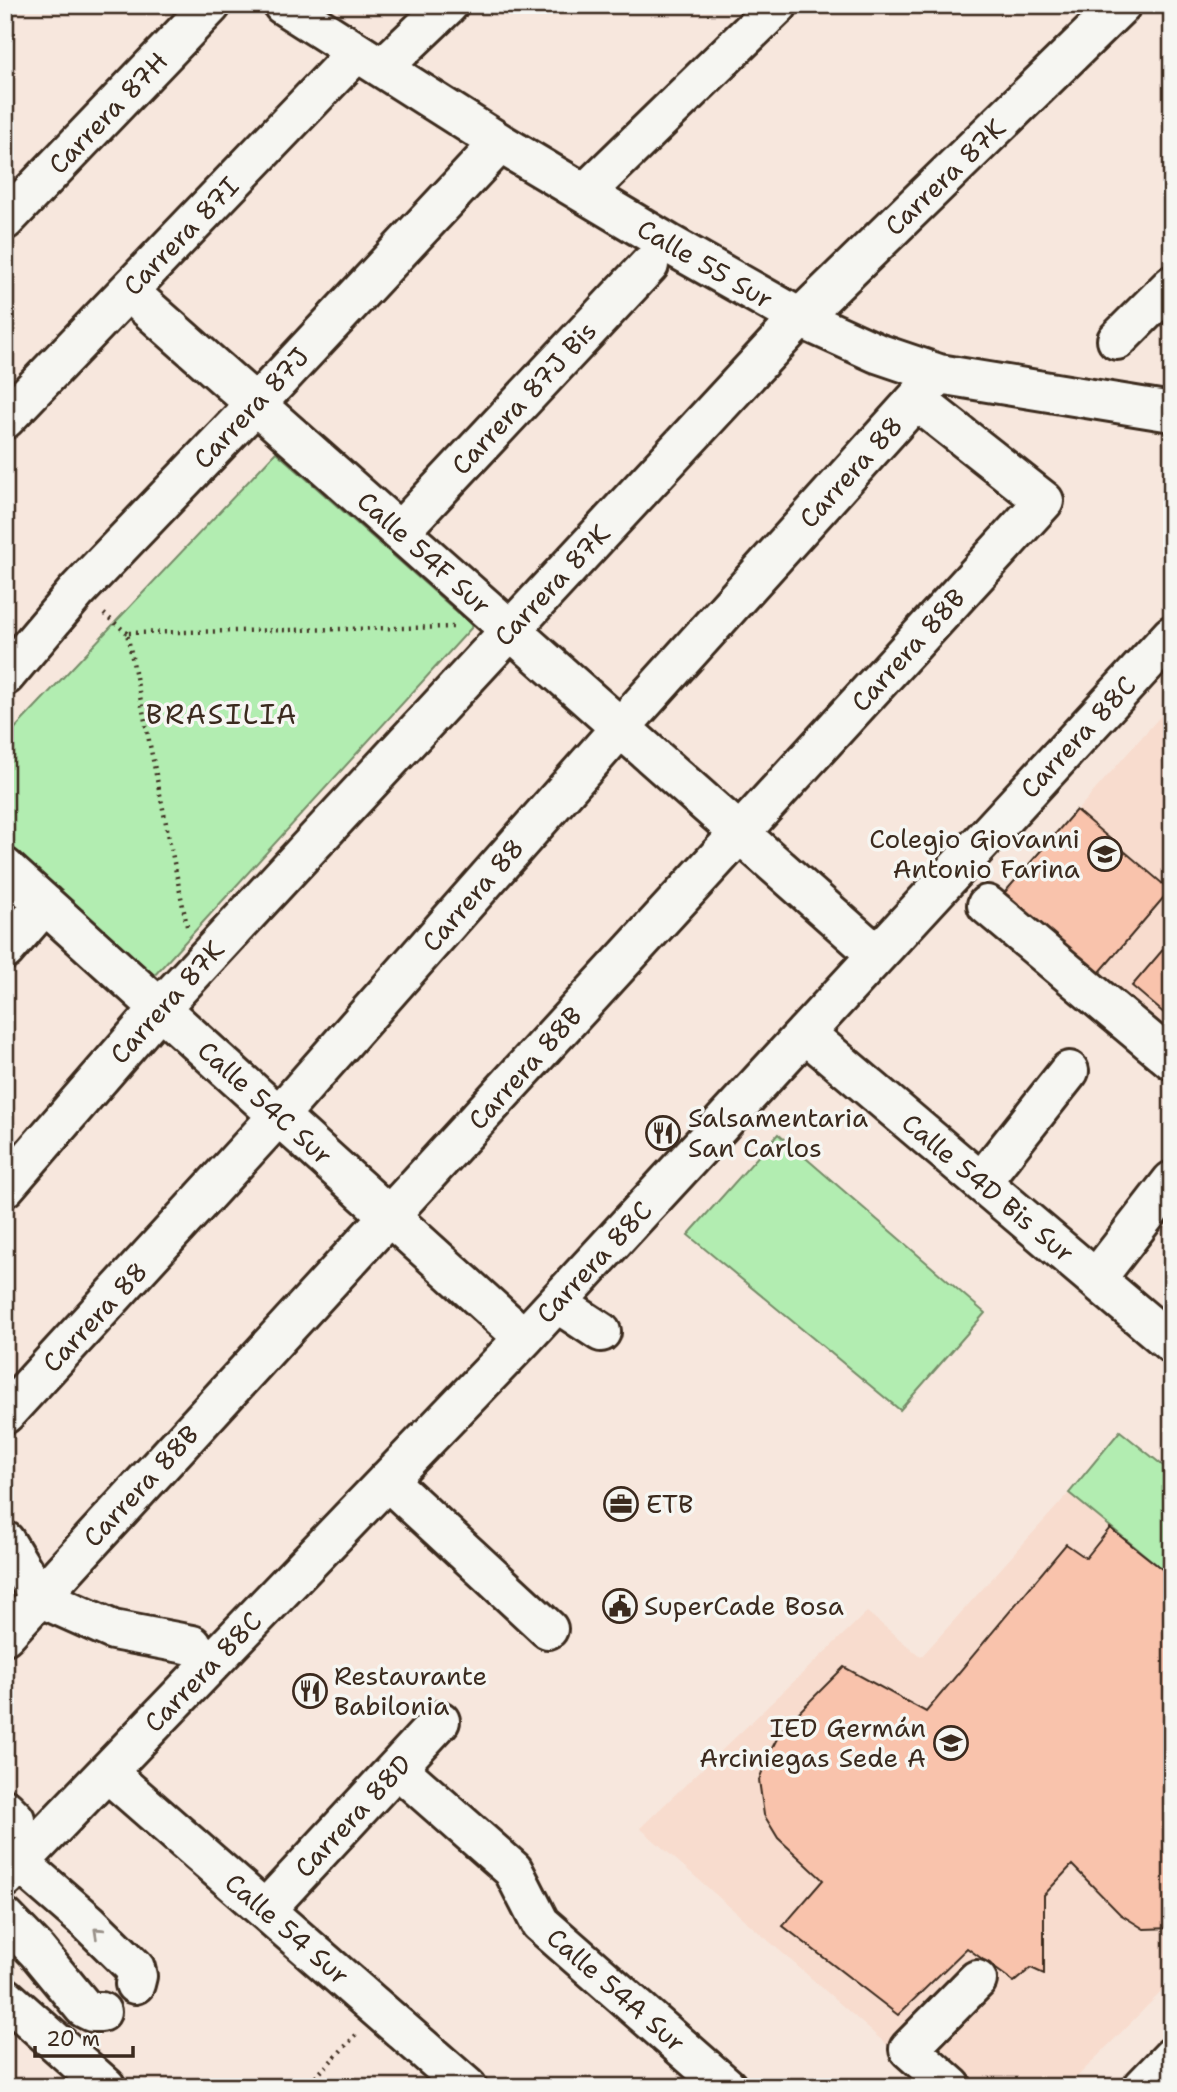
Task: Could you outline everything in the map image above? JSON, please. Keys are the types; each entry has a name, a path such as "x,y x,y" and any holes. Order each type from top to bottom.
{"street":[{"name":"Carrera 87H","path":"5,220 211,5"},
{"name":"Calle 55 Sur","path":"283,5 585,193 800,318 877,353 928,387 1172,412"},
{"name":"Carrera 87I","path":"5,419 128,291 370,60 448,5"},
{"path":"585,193 778,5"},
{"name":"Carrera 87K","path":"5,1187 195,969 800,318 1121,5"},
{"name":"Carrera 87J","path":"5,676 77,591 500,142"},
{"name":"Carrera 87J Bis","path":"400,531 649,265"},
{"path":"1117,340 1172,285"},
{"name":"Calle 54F Sur","path":"128,291 877,955"},
{"name":"Carrera 88B","path":"5,1635 1044,501 928,387"},
{"name":"Carrera 88","path":"5,1414 279,1115 621,727 928,387"},
{"name":"Carrera 88C","path":"12,1870 557,1303 1172,635"},
{"name":"Calle 54C Sur","path":"5,868 524,1338"},
{"path":"5,950 45,904"},
{"path":"986,905 1172,1060"},
{"name":"Calle 54D Bis Sur","path":"805,1033 1172,1343"},
{"path":"981,1182 1069,1071"},
{"path":"1096,1279 1172,1181"},
{"path":"557,1303 601,1332"},
{"path":"387,1480 548,1629"},
{"path":"5,1541 39,1597 113,1630 192,1645"},
{"name":"Carrera 88D","path":"265,1910 440,1721"},
{"name":"Calle 54A Sur","path":"397,1768 513,1870 540,1923 726,2087"},
{"name":"Calle 54 Sur","path":"107,1772 467,2087"},
{"path":"12,1870 88,1922 135,1968 138,1976 135,1984"},
{"path":"5,1918 37,1951 84,2008 100,2012"},
{"path":"951,2087 909,2049 977,1980"},
{"path":"5,1997 105,2086"},
{"path":"1143,2087 1172,2057"}],"path":[{"path":"195,969 127,633 473,626 511,630"},
{"path":"306,2087 380,2011"}],"shaded area":[{"name":"Colegio Giovanni Antonio Farina","path":"1172,703 1172,1044 999,899"},
{"name":"IED Germán Arciniegas Sede A","path":"1120,1431 1172,1473 1172,1981 1067,2087 935,2087 640,1828 867,1612 921,1657 1069,1493"}],"green space":[{"path":"276,452 473,626 153,977 5,842 5,739"},
{"path":"778,1134 985,1313 900,1410 688,1235"},
{"path":"1120,1431 1172,1473 1172,1577 1069,1493"}],"building":[{"path":"1076,810 1170,890 1094,979 999,899"},
{"path":"1172,939 1172,1020 1132,986"},
{"name":"IED Germán Arciniegas Sede A","path":"1110,1528 1172,1577 1172,1928 1144,1929 1120,1914 1072,1865 1044,1895 1044,1974 1031,1968 1014,1982 967,1948 898,2015 783,1926 823,1880 778,1838 764,1815 759,1780 768,1756 782,1729 844,1667 926,1712 1066,1544 1086,1558"}],"place":[{"name":"Colegio Giovanni Antonio Farina","path":"1105,854"},
{"name":"Salsamentaria San Carlos","path":"663,1133"},
{"name":"ETB","path":"621,1504"},
{"name":"SuperCade Bosa","path":"620,1606"},
{"name":"Restaurante Babilonia","path":"310,1691"},
{"name":"IED Germán Arciniegas Sede A","path":"951,1743"}],"district":[{"name":"BRASILIA","path":"222,714"}]}
